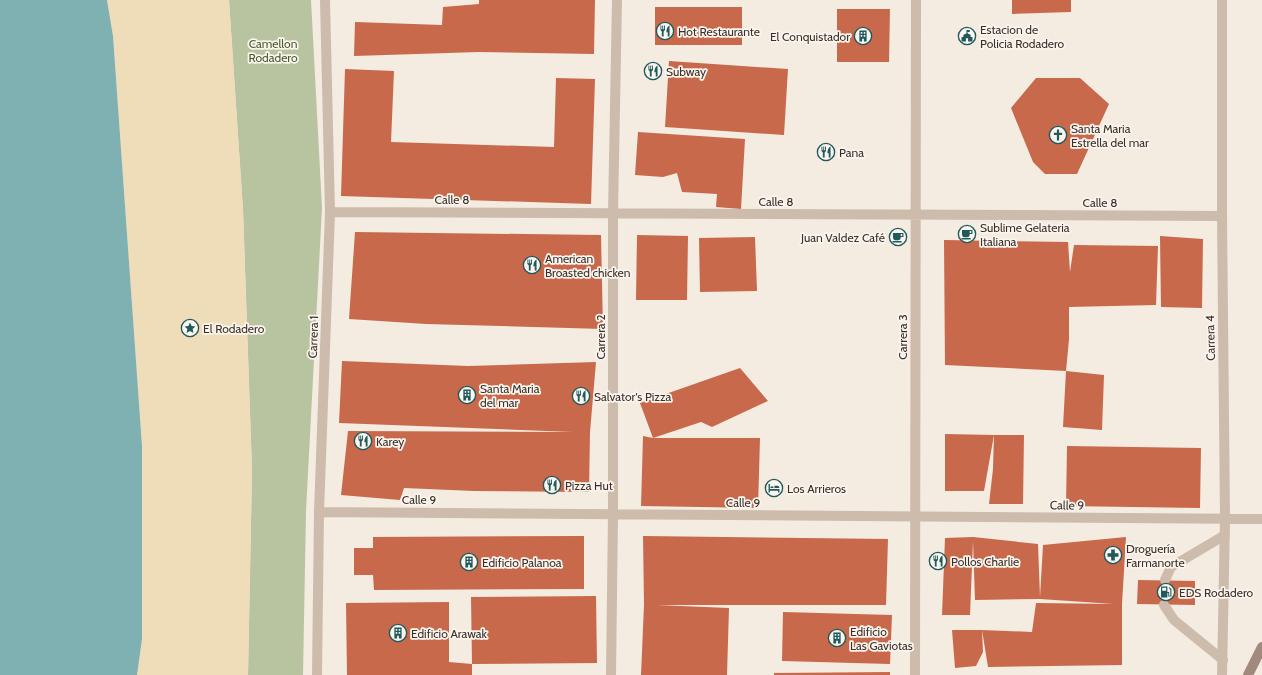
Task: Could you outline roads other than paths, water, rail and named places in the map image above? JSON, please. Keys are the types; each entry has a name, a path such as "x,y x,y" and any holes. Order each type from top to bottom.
{"main road":[{"path":"1248,675 1262,647"}],"street":[{"name":"Carrera 1","path":"317,675 320,512 330,212 325,0"},
{"name":"Carrera 2","path":"611,675 613,213 617,0"},
{"name":"Carrera 3","path":"915,675 916,0"},
{"name":"Carrera 4","path":"1222,0 1222,216 1225,519 1222,675"},
{"name":"Calle 8","path":"330,212 1222,216"},
{"name":"Calle 9","path":"320,512 1262,520"},
{"path":"1165,580 1171,567 1225,535"},
{"path":"1164,605 1174,620 1223,660"}],"water":[{"path":"0,0 107,0 113,36 142,446 142,639 137,675 0,675"}],"place":[{"name":"Hot Restaurante","path":"665,31"},
{"name":"El Conquistador","path":"863,36"},
{"name":"Estacion de Policia Rodadero","path":"967,36"},
{"name":"Subway","path":"653,71"},
{"name":"Santa Maria Estrella del mar","path":"1058,135"},
{"name":"Pana","path":"826,152"},
{"name":"Sublime Gelateria Italiana","path":"967,234"},
{"name":"Juan Valdez Café","path":"898,237"},
{"name":"American Broasted chicken","path":"532,265"},
{"name":"El Rodadero","path":"190,328"},
{"name":"Santa Maria del mar","path":"467,395"},
{"name":"Salvator's Pizza","path":"581,396"},
{"name":"Karey","path":"363,441"},
{"name":"Pizza Hut","path":"552,485"},
{"name":"Los Arrieros","path":"774,488"},
{"name":"Droguería Farmanorte","path":"1113,555"},
{"name":"Pollos Charlie","path":"938,561"},
{"name":"Edificio Palanoa","path":"469,562"},
{"name":"EDS Rodadero","path":"1166,592"},
{"name":"Edificio Arawak","path":"398,633"},
{"name":"Edificio Las Gaviotas","path":"837,638"}],"park label":[{"name":"Camellon Rodadero","path":"273,50"}]}
